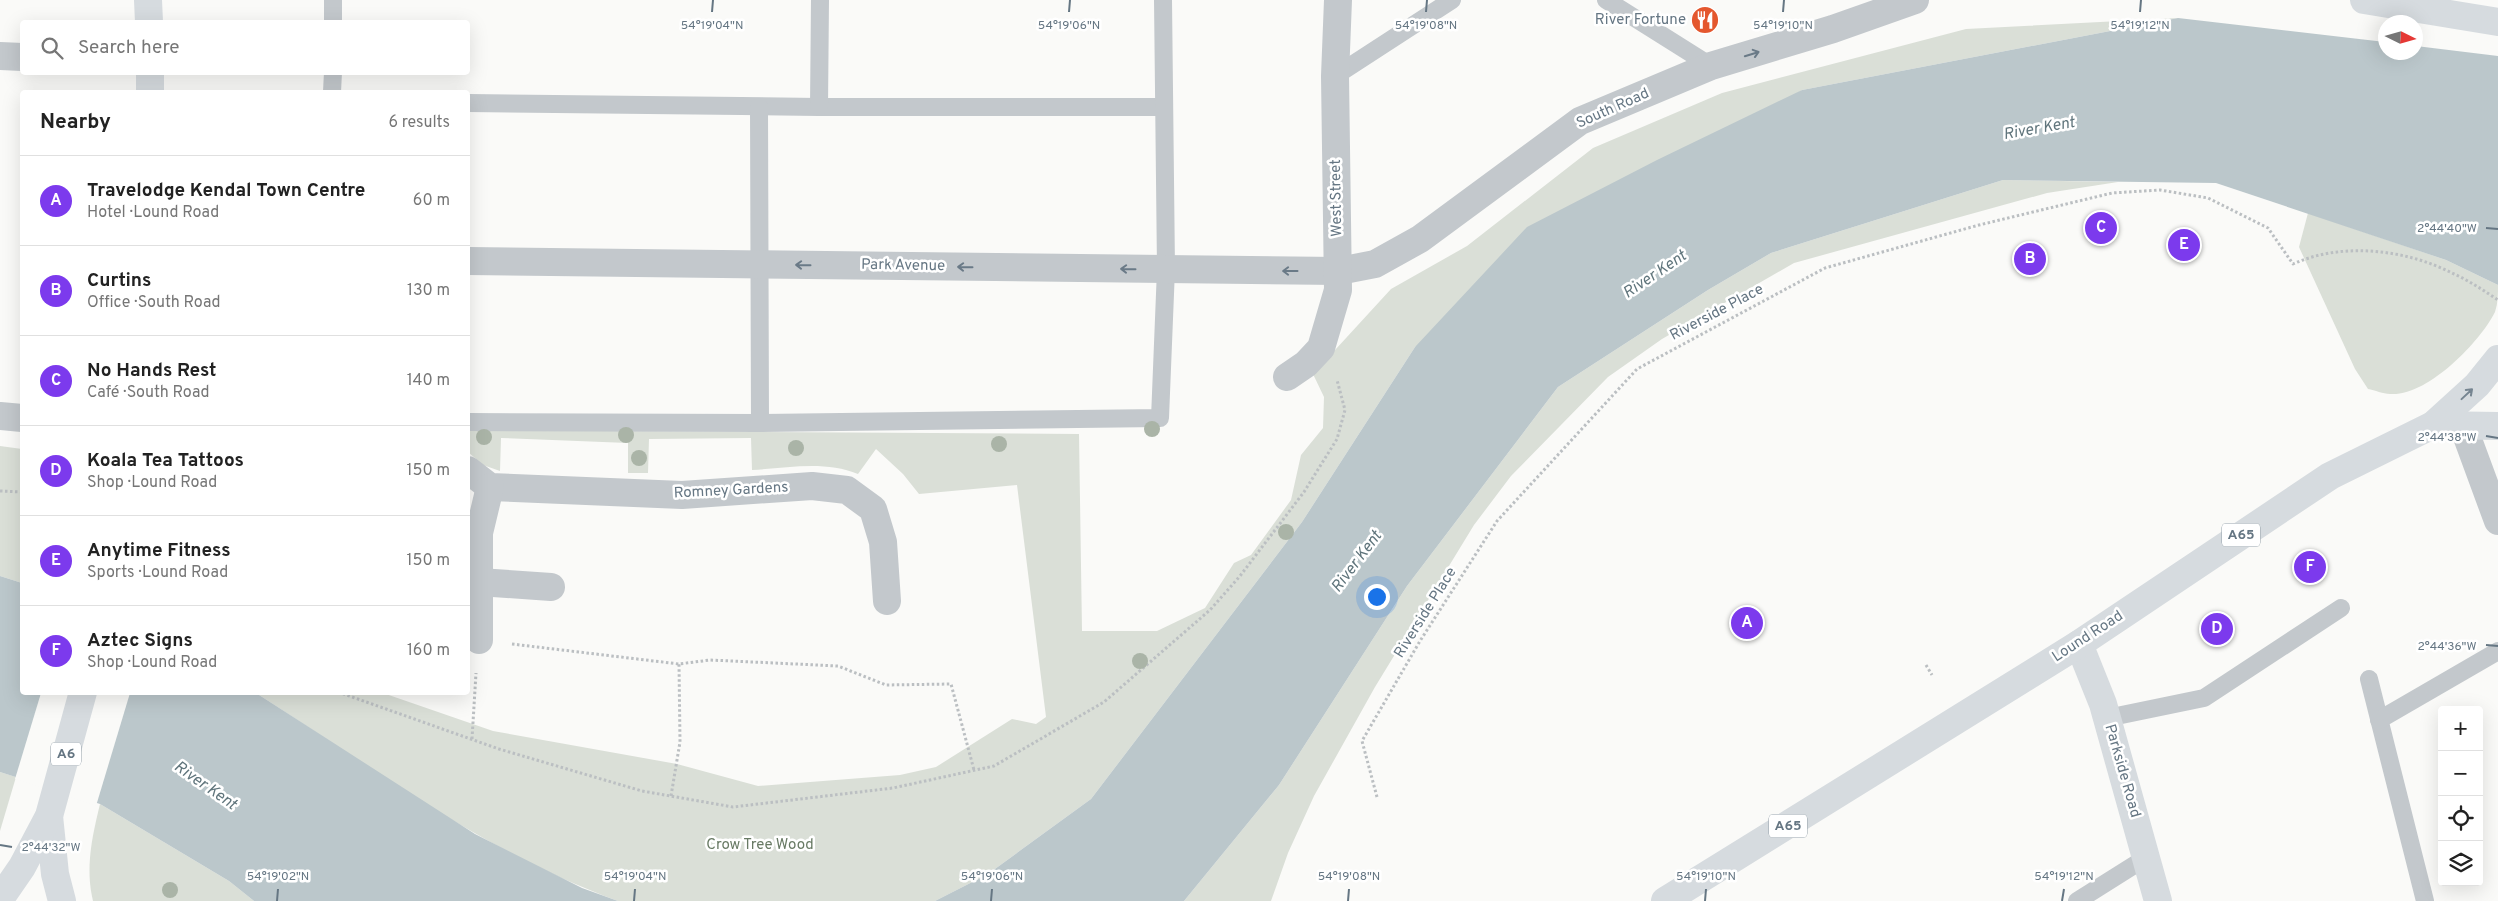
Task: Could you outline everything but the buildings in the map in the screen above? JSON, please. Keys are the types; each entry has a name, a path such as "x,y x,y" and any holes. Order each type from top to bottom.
{"main road":[{"path":"148,0 149,20"},
{"path":"2364,0 2498,22"},
{"path":"150,75 150,90"},
{"name":"Lound Road","path":"1678,898 2078,644 2330,476 2433,426 2477,385 2498,359"},
{"name":"A65","path":"2433,426 2498,426"},
{"name":"Parkside Road","path":"2078,644 2107,718 2158,901"},
{"name":"A6","path":"0,898 22,867 49,816 82,695"},
{"name":"A6","path":"49,816 55,874 62,901"}],"street":[{"name":"West Street","path":"1287,377 1306,364 1321,348 1334,305 1339,271 1336,76 1338,0"},
{"name":"South Road","path":"1339,271 1375,264 1420,240 1580,121 1711,66 1794,41 1915,0"},
{"path":"0,56 20,57"},
{"name":"Park Avenue","path":"470,261 1339,271"},
{"path":"0,416 20,418"},
{"path":"2463,426 2498,522"},
{"path":"470,472 490,487 479,533 479,640"},
{"name":"Romney Gardens","path":"490,487 682,495 812,486 847,490 873,509 883,542 887,601"},
{"path":"479,582 551,588"}],"lane":[{"path":"333,0 333,20"},
{"path":"819,107 820,0"},
{"path":"470,422 760,423 1160,418 1166,270 1163,0"},
{"path":"1336,76 1452,0"},
{"path":"1606,0 1711,66"},
{"path":"332,90 333,75"},
{"path":"470,103 819,107 1163,107"},
{"path":"759,106 760,423"},
{"path":"2107,718 2204,698 2341,608"},
{"path":"2378,720 2498,651"},
{"path":"2369,679 2424,901"},
{"path":"2077,901 2147,857"}],"path":[{"name":"Riverside Place","path":"1376,797 1362,741 1420,641 1497,521 1636,368 1825,268 1980,225 2112,193 2160,190 2208,198 2268,228 2293,264 2326,252 2366,251 2409,258 2450,272 2498,300"},
{"path":"346,695 472,740 642,791 733,807 893,788 994,766 1104,702 1210,610 1240,576 1304,492 1337,439 1345,410 1340,386 1321,348"},
{"path":"0,491 20,492"},
{"path":"472,740 479,640 679,664 710,660 838,666 886,686 951,684 974,770"},
{"path":"671,796 680,742 679,664"},
{"path":"1926,664 1932,675"}],"green space":[{"name":"Crow Tree Wood","path":"2178,18 1802,90 1415,347 1302,522 1091,799 988,874 935,901 618,901 570,882 477,834 432,808 259,695 389,695 493,731 677,764 758,786 900,775 936,767 1012,719 1036,724 1046,717 1017,485 919,494 903,474 876,449 858,474 832,467 819,466 752,470 751,438 649,439 648,473 628,473 628,443 501,438 500,471 483,465 470,454 470,430 1079,434 1082,631 1157,631 1205,608 1234,563 1251,555 1291,500 1301,455 1323,428 1324,397 1313,374 1391,289 1467,246 1593,148 1722,93 1966,29"},
{"path":"2003,180 2118,182 2047,193 1794,263 1662,339 1608,377 1511,476 1474,525 1375,687 1314,796 1288,853 1271,901 1184,901 1279,785 1407,586 1558,387 1708,290 1771,253"},
{"path":"2308,213 2446,260 2498,285 2495,312 2488,324 2465,352 2436,377 2420,387 2405,393 2387,394 2368,389 2355,369 2299,247"},
{"path":"0,446 20,449 20,582 0,576"},
{"path":"0,772 16,777 0,831"},
{"path":"100,804 229,881 254,901 93,901 90,865 92,840"}],"water":[{"name":"River Kent","path":"2178,18 2378,41 2378,60 2423,60 2423,47 2498,56 2498,285 2446,260 2216,183 2003,180 1771,253 1708,290 1558,387 1407,586 1279,785 1184,901 935,901 988,874 1091,799 1302,522 1415,347 1527,227 1657,160 1802,90"},
{"name":"River Kent","path":"0,576 20,582 20,695 259,695 475,834 582,888 618,901 254,901 229,881 100,804 0,772"}],"pier":[{"path":"40,695 129,695 96,806 15,779"}],"place":[{"name":"River Fortune","path":"1705,20"},
{"name":"No Hands Rest","path":"2101,228"},
{"name":"Anytime Fitness","path":"2184,245"},
{"name":"Curtins","path":"2030,259"},
{"name":"Aztec Signs","path":"2310,567"},
{"name":"Travelodge Kendal Town Centre","path":"1747,623"},
{"name":"Koala Tea Tattoos","path":"2217,629"}]}
